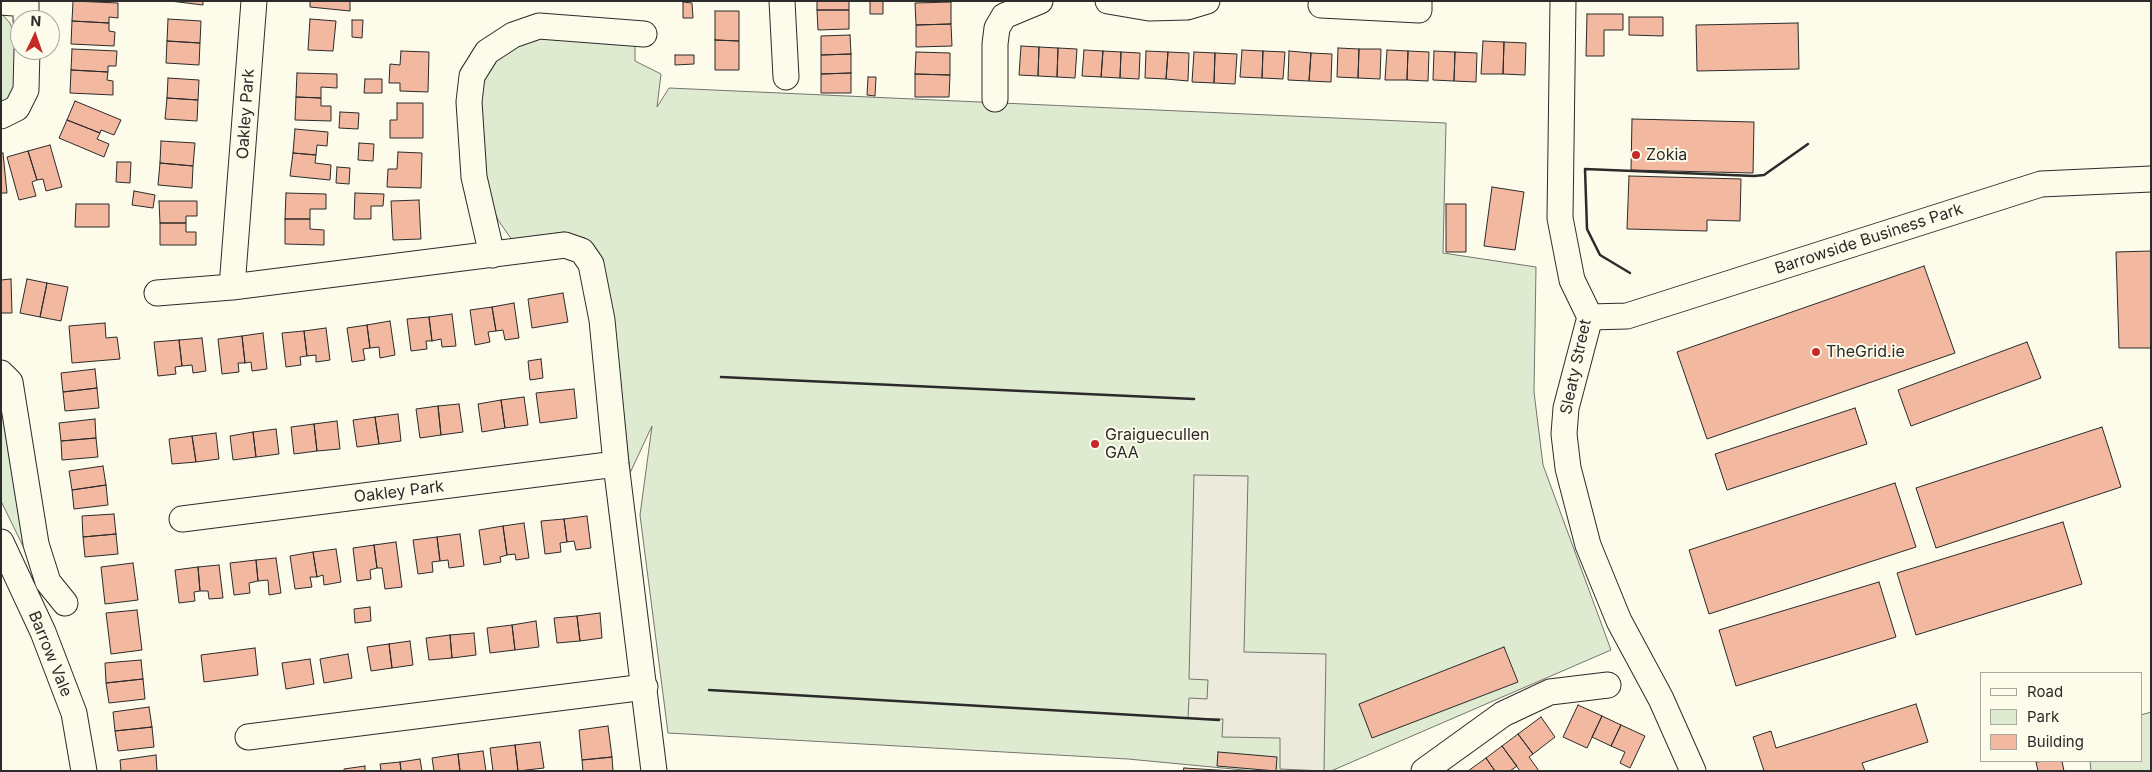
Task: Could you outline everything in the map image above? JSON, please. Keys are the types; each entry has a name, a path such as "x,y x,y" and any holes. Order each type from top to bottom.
{"street":[{"name":"Oakley Park","path":"232,286 254,1"},
{"path":"782,1 786,77"},
{"path":"995,99 995,44 1000,8 1040,1"},
{"path":"1108,1 1148,8 1187,7 1207,1"},
{"path":"1320,5 1419,10 1419,1"},
{"name":"Sleaty Street","path":"1563,1 1560,218 1572,280 1590,317 1566,408 1564,434 1568,468 1588,545 1619,621 1640,660 1693,771"},
{"path":"1,2 26,8"},
{"path":"492,256 474,177 469,102 472,76 487,52 512,35 539,26 644,34"},
{"path":"1,116 16,108 26,90 26,60"},
{"name":"Barrowside Business Park","path":"1590,317 1627,316 2041,184 2151,179"},
{"path":"158,293 492,256 565,245 582,251 591,264 602,320 616,464 654,771"},
{"name":"Barrow Vale","path":"1,373 10,382 36,544 48,582 65,602"},
{"name":"Oakley Park","path":"182,520 616,464"},
{"name":"Barrow Vale","path":"1,542 43,632 74,713 84,771"},
{"path":"1424,771 1503,714 1550,692 1608,684"},
{"path":"248,737 645,688"}],"green space":[{"path":"1,13 10,23 10,60 17,60 19,83 5,105 1,106"},
{"name":"Graiguecullen GAA","path":"532,38 635,42 635,61 661,74 657,107 669,88 1446,123 1443,253 1536,267 1534,392 1543,465 1611,650 1331,771 1254,771 1128,759 668,733 640,515 652,426 630,473 620,377 598,259 585,238 564,232 512,240 498,220 486,190 480,127 481,84 489,67 507,49"},
{"path":"1,384 38,577 1,501"},
{"path":"2151,712 2151,771 2091,771 2090,762 2142,762 2142,715"}],"shaded area":[{"path":"1194,475 1248,476 1244,652 1326,654 1324,771 1280,769 1280,738 1222,737 1223,719 1188,718 1189,698 1207,699 1208,680 1189,679"}],"building":[{"path":"73,1 118,3 118,18 109,17 109,23 72,21"},
{"path":"170,1 203,1 203,5"},
{"path":"310,1 350,1 350,11 310,7"},
{"path":"817,1 849,1 849,10 817,10"},
{"path":"870,1 883,1 883,14 870,14"},
{"path":"683,2 692,3 693,18 683,18"},
{"path":"951,2 951,24 916,25 915,3"},
{"path":"817,10 849,10 849,29 818,30"},
{"path":"715,11 739,11 739,41 715,40"},
{"path":"1587,14 1623,14 1623,30 1604,30 1604,56 1586,56"},
{"path":"1629,17 1663,17 1663,36 1629,35"},
{"path":"168,19 201,21 200,43 167,41"},
{"path":"310,19 336,21 333,51 308,50"},
{"path":"352,20 363,20 362,38 352,37"},
{"path":"72,21 109,23 109,31 115,32 114,46 71,44"},
{"path":"1798,23 1799,69 1697,71 1696,25"},
{"path":"951,24 952,46 916,47 916,25"},
{"path":"850,35 851,54 821,55 821,36"},
{"path":"715,40 739,41 739,70 715,70"},
{"path":"167,41 200,43 199,65 166,63"},
{"path":"1483,41 1504,42 1503,74 1481,74"},
{"path":"1504,42 1526,43 1525,75 1503,74"},
{"path":"1021,46 1039,47 1038,76 1019,75"},
{"path":"1039,47 1058,48 1057,77 1038,76"},
{"path":"1058,48 1077,49 1075,78 1057,77"},
{"path":"1338,48 1359,49 1358,78 1337,77"},
{"path":"72,49 117,51 116,66 108,66 108,72 71,70"},
{"path":"1359,49 1381,49 1380,79 1358,78"},
{"path":"1084,50 1103,51 1101,77 1082,76"},
{"path":"1242,50 1263,51 1262,78 1240,77"},
{"path":"1387,50 1408,51 1407,80 1385,80"},
{"path":"401,51 429,52 428,92 400,91 400,83 389,83 390,64 400,65"},
{"path":"1103,51 1121,52 1120,78 1101,77"},
{"path":"1146,51 1168,52 1166,79 1145,78"},
{"path":"1263,51 1285,52 1283,79 1262,78"},
{"path":"1289,51 1311,53 1309,81 1288,80"},
{"path":"1408,51 1429,52 1428,81 1407,80"},
{"path":"1434,51 1455,52 1454,81 1433,80"},
{"path":"916,52 950,53 950,75 915,74"},
{"path":"1121,52 1140,53 1139,79 1120,78"},
{"path":"1168,52 1189,53 1188,81 1166,79"},
{"path":"1194,52 1215,53 1214,83 1192,82"},
{"path":"1455,52 1477,53 1476,82 1454,81"},
{"path":"1215,53 1237,54 1235,84 1214,83"},
{"path":"1311,53 1332,54 1331,82 1309,81"},
{"path":"851,54 851,73 821,74 821,55"},
{"path":"675,55 694,55 694,64 675,65"},
{"path":"71,70 108,72 107,80 113,81 113,95 70,93"},
{"path":"297,73 337,74 337,88 321,87 321,98 296,97"},
{"path":"851,73 851,93 821,93 821,74"},
{"path":"915,74 950,75 949,97 915,97"},
{"path":"868,77 876,77 875,96 867,95"},
{"path":"168,78 199,80 198,100 167,98"},
{"path":"365,79 382,79 382,93 364,93"},
{"path":"296,97 321,98 321,106 331,106 331,121 295,120"},
{"path":"167,98 198,100 197,121 165,119"},
{"path":"75,101 121,120 114,135 101,130 100,133 67,120"},
{"path":"397,103 423,103 423,138 390,138 390,120 397,120"},
{"path":"340,112 359,113 358,129 339,128"},
{"path":"1632,119 1754,122 1753,173 1631,170"},
{"path":"67,120 100,133 97,139 109,144 104,157 59,138"},
{"path":"295,129 328,132 327,146 317,145 316,155 293,153"},
{"path":"161,141 195,143 193,166 160,163"},
{"path":"359,143 374,144 373,161 358,160"},
{"path":"50,145 62,187 46,191 43,179 37,180 28,151"},
{"path":"28,151 37,180 32,182 36,196 19,200 7,157"},
{"path":"398,152 422,153 421,188 387,187 388,169 397,169"},
{"path":"3,153 7,193 1,193 1,154"},
{"path":"293,153 316,155 315,163 331,165 330,180 290,176"},
{"path":"117,162 131,162 130,183 116,182"},
{"path":"160,163 193,166 192,188 158,185"},
{"path":"337,167 350,168 349,184 336,183"},
{"path":"1629,176 1741,179 1740,221 1707,220 1707,231 1627,229"},
{"path":"1492,187 1524,192 1515,250 1484,246"},
{"path":"134,191 155,195 153,208 132,205"},
{"path":"286,193 326,194 326,209 310,209 310,219 285,219"},
{"path":"355,193 384,194 383,206 371,206 371,219 354,219"},
{"path":"419,200 421,239 393,240 391,201"},
{"path":"159,201 197,201 197,216 186,216 186,223 160,223"},
{"path":"76,204 109,204 109,227 75,227"},
{"path":"1446,204 1466,204 1466,252 1446,252"},
{"path":"285,219 310,219 310,229 324,230 324,245 285,244"},
{"path":"160,223 186,223 186,232 196,232 196,245 160,245"},
{"path":"2151,251 2151,348 2119,348 2116,252"},
{"name":"TheGrid.ie","path":"1924,266 1955,353 1707,439 1677,352"},
{"path":"11,279 12,313 1,313 1,280"},
{"path":"27,279 47,283 40,317 20,313"},
{"path":"47,283 68,287 61,321 40,317"},
{"path":"563,293 568,322 532,328 528,299"},
{"path":"514,303 519,338 505,340 503,330 496,331 492,307"},
{"path":"492,307 496,331 488,332 490,342 475,345 470,310"},
{"path":"452,314 456,346 442,347 441,339 432,341 429,317"},
{"path":"429,317 432,341 426,341 427,349 411,351 407,319"},
{"path":"390,321 395,355 380,358 379,347 370,348 367,325"},
{"path":"105,323 106,338 117,337 120,359 72,363 69,326"},
{"path":"367,325 370,348 363,349 365,360 352,362 347,328"},
{"path":"326,328 330,360 316,362 316,355 307,356 304,331"},
{"path":"304,331 307,356 300,357 301,365 286,367 282,333"},
{"path":"263,333 267,369 252,371 251,362 245,363 242,336"},
{"path":"242,336 245,363 238,363 239,372 222,374 218,339"},
{"path":"202,338 206,371 193,373 192,365 182,366 179,340"},
{"path":"179,340 182,366 175,367 176,374 158,376 154,342"},
{"path":"2027,342 2041,378 1911,426 1898,390"},
{"path":"541,359 543,378 530,380 528,361"},
{"path":"95,369 97,388 63,392 61,373"},
{"path":"97,388 99,408 65,411 63,392"},
{"path":"574,389 577,418 540,423 536,393"},
{"path":"524,397 528,425 505,428 501,400"},
{"path":"501,400 505,428 482,432 478,404"},
{"path":"459,404 463,432 441,435 438,406"},
{"path":"438,406 441,435 420,438 416,409"},
{"path":"1855,408 1867,444 1727,490 1715,454"},
{"path":"398,414 401,441 379,444 375,417"},
{"path":"375,417 379,444 357,447 353,420"},
{"path":"95,419 96,438 61,441 59,423"},
{"path":"337,421 340,449 317,451 314,424"},
{"path":"314,424 317,451 294,454 291,427"},
{"path":"2102,427 2121,487 1936,548 1916,488"},
{"path":"276,429 279,454 256,457 253,432"},
{"path":"253,432 256,457 233,460 230,436"},
{"path":"216,433 219,459 196,462 192,436"},
{"path":"192,436 196,462 172,464 169,439"},
{"path":"96,438 98,457 62,460 61,441"},
{"path":"103,466 106,485 72,490 69,471"},
{"path":"1895,483 1916,547 1709,614 1689,550"},
{"path":"106,485 108,505 74,509 72,490"},
{"path":"114,514 116,534 83,537 82,516"},
{"path":"587,516 591,548 576,550 574,541 567,542 564,519"},
{"path":"564,519 567,542 560,543 561,552 545,554 541,521"},
{"path":"2063,522 2082,584 1916,635 1897,573"},
{"path":"524,523 529,558 516,560 515,554 507,555 503,526"},
{"path":"503,526 507,555 500,557 501,562 484,565 479,530"},
{"path":"116,534 118,554 85,557 83,537"},
{"path":"460,534 464,566 449,568 448,560 440,561 437,537"},
{"path":"437,537 440,561 432,562 433,572 418,574 413,540"},
{"path":"396,542 402,587 385,589 382,568 377,568 374,545"},
{"path":"374,545 377,568 370,570 371,579 357,581 353,548"},
{"path":"336,549 341,582 324,585 323,575 317,577 313,552"},
{"path":"313,552 317,577 310,577 312,587 295,589 290,556"},
{"path":"276,558 281,593 269,595 268,580 258,581 256,560"},
{"path":"256,560 258,581 249,583 250,593 234,595 230,563"},
{"path":"133,563 138,600 105,604 101,567"},
{"path":"219,565 223,598 209,599 208,591 200,591 198,567"},
{"path":"198,567 200,591 194,592 195,601 179,603 175,570"},
{"path":"1879,582 1896,637 1736,686 1719,630"},
{"path":"370,607 371,621 355,623 354,609"},
{"path":"137,610 142,650 111,654 106,613"},
{"path":"600,613 602,638 580,641 577,616"},
{"path":"577,616 580,641 557,643 554,618"},
{"path":"536,621 539,647 515,650 512,625"},
{"path":"512,625 515,650 490,653 487,628"},
{"path":"474,633 476,655 452,658 450,635"},
{"path":"450,635 452,658 429,660 426,638"},
{"path":"410,641 413,665 392,668 389,644"},
{"path":"389,644 392,668 371,671 367,647"},
{"path":"1504,647 1518,682 1372,738 1359,704"},
{"path":"255,648 258,675 204,682 201,655"},
{"path":"348,654 352,678 324,683 320,659"},
{"path":"310,659 314,684 286,689 282,663"},
{"path":"141,660 143,679 106,683 105,663"},
{"path":"143,679 145,699 109,703 106,683"},
{"path":"1916,704 1928,742 1862,763 1865,771 1764,771 1753,737 1771,731 1776,748"},
{"path":"1578,705 1602,716 1587,748 1563,737"},
{"path":"149,707 152,727 115,731 113,712"},
{"path":"1602,716 1621,725 1611,746 1592,737"},
{"path":"1541,717 1555,737 1533,754 1518,734"},
{"path":"1621,725 1645,736 1630,768 1620,763 1625,752 1611,746"},
{"path":"608,726 612,757 582,760 579,730"},
{"path":"152,727 154,747 118,751 115,731"},
{"path":"1518,734 1533,754 1529,757 1539,771 1520,771 1502,746"},
{"path":"540,742 544,768 518,771 515,745"},
{"path":"515,745 518,771 493,771 490,748"},
{"path":"1502,746 1517,766 1510,771 1495,771 1486,758"},
{"path":"483,751 486,771 460,771 458,754"},
{"path":"1218,752 1277,757 1276,771 1217,766"},
{"path":"458,754 460,771 434,771 432,758"},
{"path":"156,755 157,771 121,771 120,760"},
{"path":"612,757 613,771 583,771 582,760"},
{"path":"1486,758 1495,771 1468,771"},
{"path":"420,759 422,771 401,771 400,762"},
{"path":"400,762 401,771 381,771 380,764"},
{"path":"2036,762 2062,762 2064,771 2038,771"},
{"path":"365,766 365,771 344,771 344,769"},
{"path":"1184,768 1233,771 1183,771"}],"wall":[{"path":"1630,273 1600,255 1587,229 1585,169 1764,175 1808,144"},
{"path":"721,377 1194,399"},
{"path":"709,690 1219,720"}],"place":[{"name":"Zokia","path":"1636,155"},
{"name":"TheGrid.ie","path":"1816,352"},
{"name":"Graiguecullen GAA","path":"1095,444"}]}
